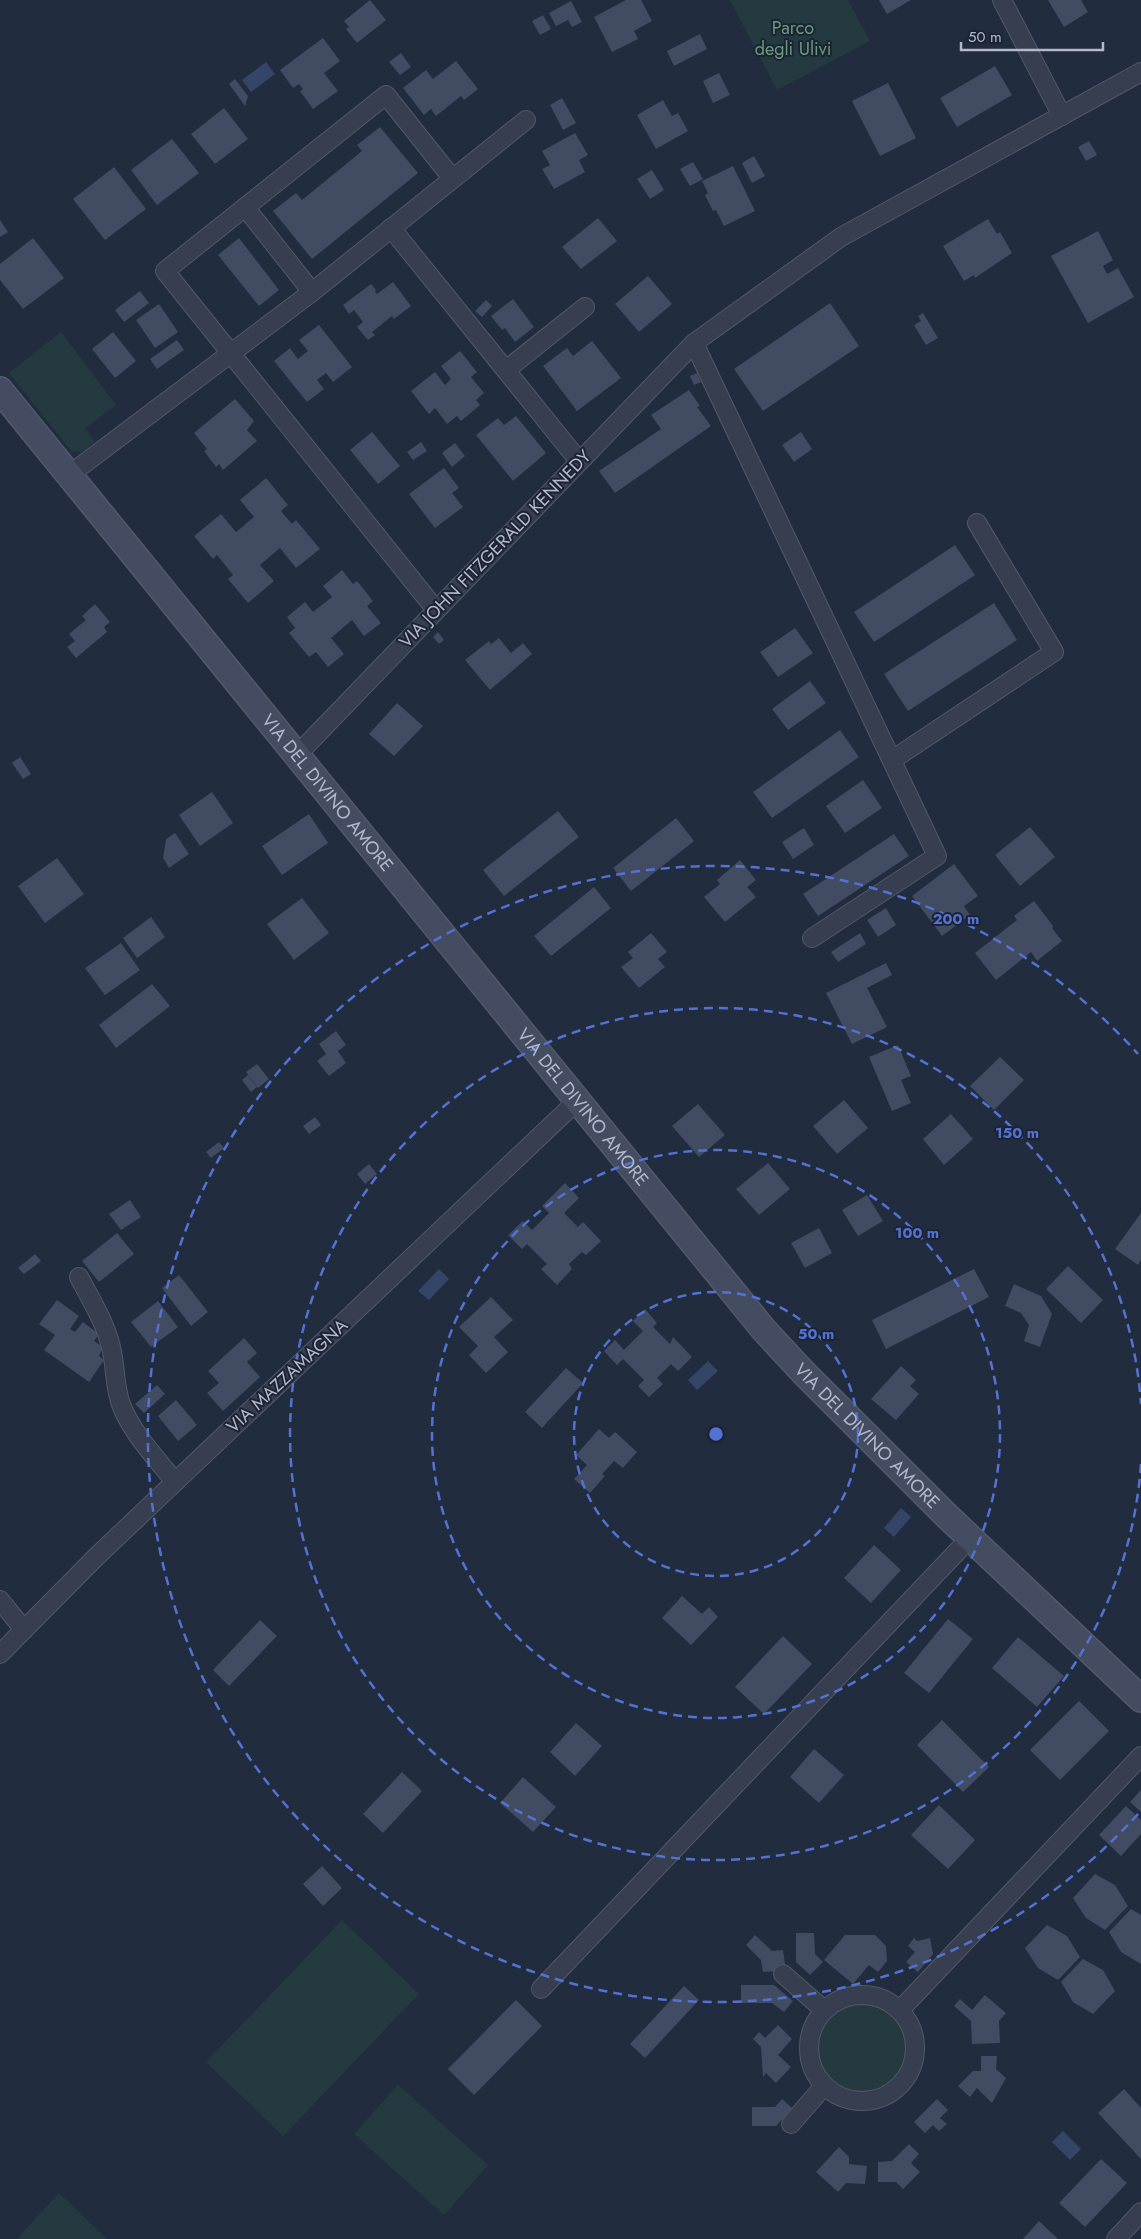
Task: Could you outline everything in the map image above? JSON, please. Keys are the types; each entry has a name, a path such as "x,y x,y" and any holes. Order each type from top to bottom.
{"main road":[{"name":"VIA DEL DIVINO AMORE","path":"0,390 776,1344 970,1538 1141,1699"}],"street":[{"path":"1002,0 1062,116"},
{"name":"VIA JOHN FITZGERALD KENNEDY","path":"296,756 694,343 841,237 1141,72"},
{"path":"436,610 165,271 386,95 452,178"},
{"path":"69,474 312,292 526,120"},
{"path":"245,207 312,292"},
{"path":"392,228 579,461"},
{"path":"506,370 585,308"},
{"path":"694,343 937,856 812,938"},
{"path":"892,760 1054,652 977,523"},
{"name":"VIA MAZZAMAGNA","path":"0,1654 97,1556 577,1100"},
{"path":"80,1277 104,1326 111,1345 115,1363 117,1391 125,1413 175,1482"},
{"path":"541,1989 970,1538"},
{"path":"0,1600 24,1630"},
{"path":"900,2010 1141,1756"},
{"path":"783,1974 824,2010"},
{"path":"853,1995 870,1995 886,2000 900,2010 910,2025 915,2044 914,2062 906,2079 893,2092 876,2100 858,2102 840,2097 824,2086 814,2073 809,2057 809,2040 814,2024 824,2010 837,2000 853,1995"},
{"path":"791,2124 824,2086"},
{"path":"1116,2239 1141,2212"}],"green space":[{"name":"Parco degli Ulivi","path":"730,0 848,0 870,41 777,90"},
{"path":"61,332 116,405 85,428 95,442 81,452 71,451 9,373"},
{"path":"342,1920 419,1994 283,2136 206,2062"},
{"path":"853,2004 871,2004 887,2011 899,2023 906,2039 906,2057 899,2073 887,2085 871,2092 853,2092 837,2085 825,2073 818,2057 818,2039 825,2023 837,2011"},
{"path":"398,2085 488,2165 444,2215 354,2134"},
{"path":"59,2193 107,2239 17,2239"}],"water":[{"path":"266,62 275,74 251,92 242,80"},
{"path":"439,1269 449,1279 429,1300 418,1291"},
{"path":"708,1361 718,1371 697,1390 688,1380"},
{"path":"901,1508 911,1517 894,1537 884,1528"},
{"path":"1063,2131 1081,2149 1070,2160 1052,2142"}],"building":[{"path":"370,0 386,20 357,43 346,29 349,27 344,21"},
{"path":"626,0 641,0 652,21 634,31 638,39 612,52 594,17"},
{"path":"879,0 911,0 887,14"},
{"path":"1048,0 1081,0 1088,12 1064,27"},
{"path":"571,1 582,22 572,27 568,20 556,26 549,13"},
{"path":"543,15 551,29 540,35 532,21"},
{"path":"700,34 707,49 674,66 667,51"},
{"path":"323,38 340,61 324,73 338,91 313,109 300,91 303,89 299,84 293,88 280,70"},
{"path":"401,53 411,67 400,75 389,62"},
{"path":"456,61 478,89 464,100 461,96 436,116 431,109 424,115 403,88 426,70 433,79"},
{"path":"995,66 1012,95 957,127 940,98"},
{"path":"719,73 730,95 713,103 703,81"},
{"path":"235,79 248,96 245,106 229,84"},
{"path":"888,83 916,138 880,156 852,101"},
{"path":"562,98 576,123 563,130 550,105"},
{"path":"663,100 672,116 678,113 688,131 656,149 637,115"},
{"path":"224,108 248,139 215,164 191,134"},
{"path":"380,127 418,173 312,259 273,211 296,193 302,200 362,151 357,145"},
{"path":"575,133 588,155 579,160 585,172 554,189 542,169 550,165 542,151"},
{"path":"172,139 199,173 157,205 131,170"},
{"path":"1089,141 1097,155 1086,161 1078,147"},
{"path":"754,156 765,176 752,183 742,163"},
{"path":"693,162 703,179 690,186 680,169"},
{"path":"733,166 755,211 724,226 716,210 713,211 705,195 708,193 702,181"},
{"path":"114,167 146,209 105,240 73,199"},
{"path":"652,170 664,190 650,199 637,179"},
{"path":"598,218 617,241 581,269 562,247"},
{"path":"988,219 997,234 1000,232 1012,253 975,278 974,275 964,281 943,246"},
{"path":"0,220 8,232 0,237"},
{"path":"1098,231 1113,260 1103,266 1107,274 1118,268 1134,297 1088,323 1051,256"},
{"path":"33,238 64,278 23,309 0,280 0,264"},
{"path":"239,238 279,290 259,306 218,255"},
{"path":"648,276 672,304 639,332 615,304"},
{"path":"393,282 411,306 394,319 392,316 372,332 375,335 368,340 357,327 363,322 354,310 349,314 343,305 371,284 377,294"},
{"path":"140,291 149,303 124,322 115,310"},
{"path":"513,299 534,327 515,342 505,328 502,330 491,316"},
{"path":"486,300 492,306 482,317 475,311"},
{"path":"830,303 859,346 763,411 734,369"},
{"path":"159,304 178,332 155,348 136,320"},
{"path":"923,313 938,338 926,345 914,325 921,321 918,316"},
{"path":"319,325 352,367 333,382 326,373 317,380 324,389 307,402 274,361 290,348 298,359 308,351 299,340"},
{"path":"113,332 136,361 115,378 92,349"},
{"path":"177,340 184,350 157,369 150,359"},
{"path":"592,341 621,378 577,411 543,366 567,348 573,356"},
{"path":"460,351 477,372 471,377 484,393 476,400 480,405 461,421 457,416 447,424 435,408 429,414 411,391 435,372 445,385 451,379 441,366"},
{"path":"697,373 701,382 694,385 690,376"},
{"path":"689,390 700,406 697,407 711,426 615,493 599,471 661,429 651,415"},
{"path":"235,399 254,421 247,430 257,441 223,470 219,464 216,467 204,451 207,449 194,433"},
{"path":"516,416 546,453 513,481 476,435 498,418 504,425"},
{"path":"372,432 400,466 378,484 350,450"},
{"path":"801,432 812,449 794,462 782,445"},
{"path":"421,442 427,451 413,460 407,452"},
{"path":"455,443 465,456 452,467 442,453"},
{"path":"444,468 459,488 452,493 463,507 435,528 409,494"},
{"path":"266,478 288,505 281,511 292,524 296,520 320,549 296,568 280,548 260,565 274,581 248,603 228,579 233,575 217,555 213,559 194,536 221,514 236,532 254,517 240,500"},
{"path":"955,545 975,575 874,642 854,612"},
{"path":"342,570 353,584 357,581 373,601 367,606 381,623 364,636 352,620 331,638 344,654 328,667 316,652 309,657 289,633 295,628 287,617 305,602 313,612 332,597 323,586"},
{"path":"994,603 1017,640 908,711 884,674"},
{"path":"95,604 110,622 104,627 107,632 76,658 67,647 75,641 69,634 86,620 82,616"},
{"path":"795,628 813,653 778,677 760,652"},
{"path":"438,632 444,640 439,644 433,637"},
{"path":"499,638 511,653 523,643 532,654 490,690 465,660 489,641 491,644"},
{"path":"810,681 826,703 788,730 772,709"},
{"path":"397,703 423,726 394,756 369,734"},
{"path":"840,730 859,757 772,818 753,792"},
{"path":"20,757 31,774 23,779 12,763"},
{"path":"863,780 882,808 845,833 826,806"},
{"path":"212,792 233,823 200,846 179,815"},
{"path":"558,811 579,837 504,896 483,870"},
{"path":"309,814 328,843 282,875 262,846"},
{"path":"676,818 694,841 631,891 613,868"},
{"path":"1030,827 1055,857 1020,886 995,855"},
{"path":"804,828 814,845 793,859 782,842"},
{"path":"175,833 189,854 169,868 163,858 166,839"},
{"path":"894,834 909,856 818,916 803,894"},
{"path":"57,858 84,894 45,923 18,886"},
{"path":"740,860 756,880 747,887 756,897 725,922 704,897 720,884 717,880"},
{"path":"954,864 978,896 964,906 970,915 942,936 912,896"},
{"path":"594,887 611,908 551,956 534,936"},
{"path":"302,898 329,933 294,960 267,924"},
{"path":"1034,901 1062,941 1037,961 1031,952 996,980 975,953 1017,920 1014,916"},
{"path":"886,908 896,925 878,937 867,920"},
{"path":"151,917 165,937 137,958 123,938"},
{"path":"651,933 667,952 658,959 665,967 639,988 621,967 633,958 628,952"},
{"path":"860,933 866,944 838,962 831,952"},
{"path":"121,943 140,970 105,995 85,968"},
{"path":"886,963 892,975 867,988 887,1027 852,1044 826,993"},
{"path":"152,984 170,1006 116,1048 99,1025"},
{"path":"336,1031 346,1045 338,1051 346,1063 329,1076 317,1061 326,1054 319,1044"},
{"path":"898,1045 911,1076 901,1080 911,1103 892,1111 869,1057"},
{"path":"1000,1057 1024,1080 994,1110 970,1086"},
{"path":"257,1064 269,1079 258,1088 246,1072"},
{"path":"248,1075 257,1087 251,1092 242,1080"},
{"path":"844,1100 868,1128 837,1154 813,1126"},
{"path":"698,1104 725,1135 699,1157 672,1126"},
{"path":"951,1114 973,1139 944,1165 923,1139"},
{"path":"315,1117 321,1125 309,1134 303,1126"},
{"path":"219,1142 224,1148 211,1158 206,1152"},
{"path":"768,1163 790,1189 759,1215 736,1189"},
{"path":"369,1164 377,1174 365,1184 357,1174"},
{"path":"565,1183 579,1198 564,1213 578,1227 583,1222 601,1241 586,1255 582,1252 569,1264 572,1269 557,1285 541,1269 547,1264 527,1244 522,1249 508,1235 523,1221 532,1230 549,1213 542,1206"},
{"path":"867,1195 883,1221 858,1236 842,1210"},
{"path":"130,1200 141,1217 121,1230 109,1214"},
{"path":"1141,1213 1141,1260 1138,1265 1115,1249"},
{"path":"819,1228 832,1253 805,1268 791,1243"},
{"path":"117,1233 134,1254 99,1282 82,1261"},
{"path":"35,1254 41,1261 24,1274 18,1268"},
{"path":"1068,1266 1103,1300 1081,1323 1046,1289"},
{"path":"974,1269 989,1297 886,1349 872,1320"},
{"path":"179,1275 208,1312 191,1326 162,1288"},
{"path":"1014,1284 1041,1296 1052,1314 1040,1347 1024,1341 1029,1325 1021,1313 1005,1306"},
{"path":"491,1297 513,1320 494,1337 508,1352 486,1373 469,1355 478,1346 459,1327"},
{"path":"57,1300 79,1316 70,1329 75,1332 83,1322 99,1334 94,1341 103,1347 99,1356 104,1360 89,1382 44,1350 55,1335 39,1324"},
{"path":"158,1301 178,1327 151,1347 131,1322"},
{"path":"645,1309 657,1323 653,1327 670,1344 673,1337 692,1357 678,1371 671,1364 657,1378 663,1384 649,1397 638,1386 644,1380 623,1359 617,1365 604,1351 615,1340 624,1350 643,1331 633,1321"},
{"path":"244,1338 257,1353 247,1362 260,1377 223,1411 207,1393 219,1383 208,1371"},
{"path":"901,1366 916,1380 910,1386 919,1394 896,1420 871,1399"},
{"path":"566,1368 583,1383 542,1428 525,1412"},
{"path":"157,1385 165,1394 144,1413 135,1404"},
{"path":"176,1400 197,1425 178,1441 158,1416"},
{"path":"599,1429 609,1438 615,1432 637,1452 623,1468 614,1461 602,1474 605,1476 590,1493 574,1479 587,1465 576,1455"},
{"path":"874,1545 901,1570 871,1603 844,1578"},
{"path":"682,1596 702,1614 709,1607 718,1617 691,1645 662,1618"},
{"path":"948,1619 973,1639 929,1693 904,1673"},
{"path":"260,1620 277,1636 229,1686 213,1670"},
{"path":"783,1636 812,1664 764,1714 735,1687"},
{"path":"1018,1637 1064,1676 1037,1707 992,1668"},
{"path":"1079,1701 1109,1731 1060,1780 1030,1750"},
{"path":"942,1720 989,1767 963,1792 917,1745"},
{"path":"576,1723 602,1746 575,1776 550,1752"},
{"path":"814,1749 844,1775 819,1803 790,1777"},
{"path":"402,1772 422,1791 383,1833 363,1814"},
{"path":"523,1777 556,1807 533,1832 500,1803"},
{"path":"1141,1790 1141,1812 1130,1802"},
{"path":"939,1805 975,1840 948,1869 911,1835"},
{"path":"1126,1806 1141,1820 1141,1834 1121,1856 1099,1835"},
{"path":"322,1866 342,1888 323,1906 303,1884"},
{"path":"1095,1874 1115,1885 1128,1906 1105,1930 1086,1918 1073,1898"},
{"path":"1131,1909 1141,1915 1141,1964 1121,1952 1109,1932"},
{"path":"1047,1925 1067,1936 1080,1957 1058,1980 1038,1968 1025,1948"},
{"path":"796,1933 814,1933 815,1954 823,1962 810,1975 796,1962"},
{"path":"755,1935 772,1951 783,1950 785,1964 778,1965 779,1971 763,1972 761,1960 746,1945"},
{"path":"845,1935 875,1935 886,1946 887,1961 878,1972 869,1965 853,1984 824,1960"},
{"path":"914,1938 917,1941 930,1938 933,1954 918,1972 906,1962 915,1952 908,1946"},
{"path":"1083,1959 1103,1970 1115,1991 1093,2014 1073,2002 1061,1982"},
{"path":"741,1985 774,1985 793,2001 784,2012 772,2003 741,2003"},
{"path":"684,1986 699,2000 645,2058 630,2044"},
{"path":"985,1995 1006,2013 999,2021 1000,2043 972,2044 971,2021 954,2006 960,1999 972,2010"},
{"path":"516,2000 542,2026 474,2095 448,2069"},
{"path":"778,2025 792,2039 778,2055 791,2067 776,2083 766,2073 763,2077 761,2047 753,2039 759,2032 765,2038"},
{"path":"981,2056 997,2056 996,2069 1006,2078 992,2103 977,2088 970,2097 958,2086 973,2071 981,2071"},
{"path":"1124,2089 1141,2108 1141,2159 1098,2113"},
{"path":"782,2099 792,2108 776,2126 752,2126 752,2107 775,2107"},
{"path":"937,2099 948,2110 940,2118 947,2124 939,2131 933,2125 925,2133 914,2122"},
{"path":"909,2144 919,2154 911,2163 920,2172 903,2189 896,2182 878,2182 878,2162 892,2161"},
{"path":"839,2147 849,2157 849,2164 867,2166 865,2184 846,2183 838,2192 816,2172"},
{"path":"1101,2159 1127,2183 1085,2227 1059,2203"},
{"path":"1039,2221 1058,2239 1023,2239"}]}
